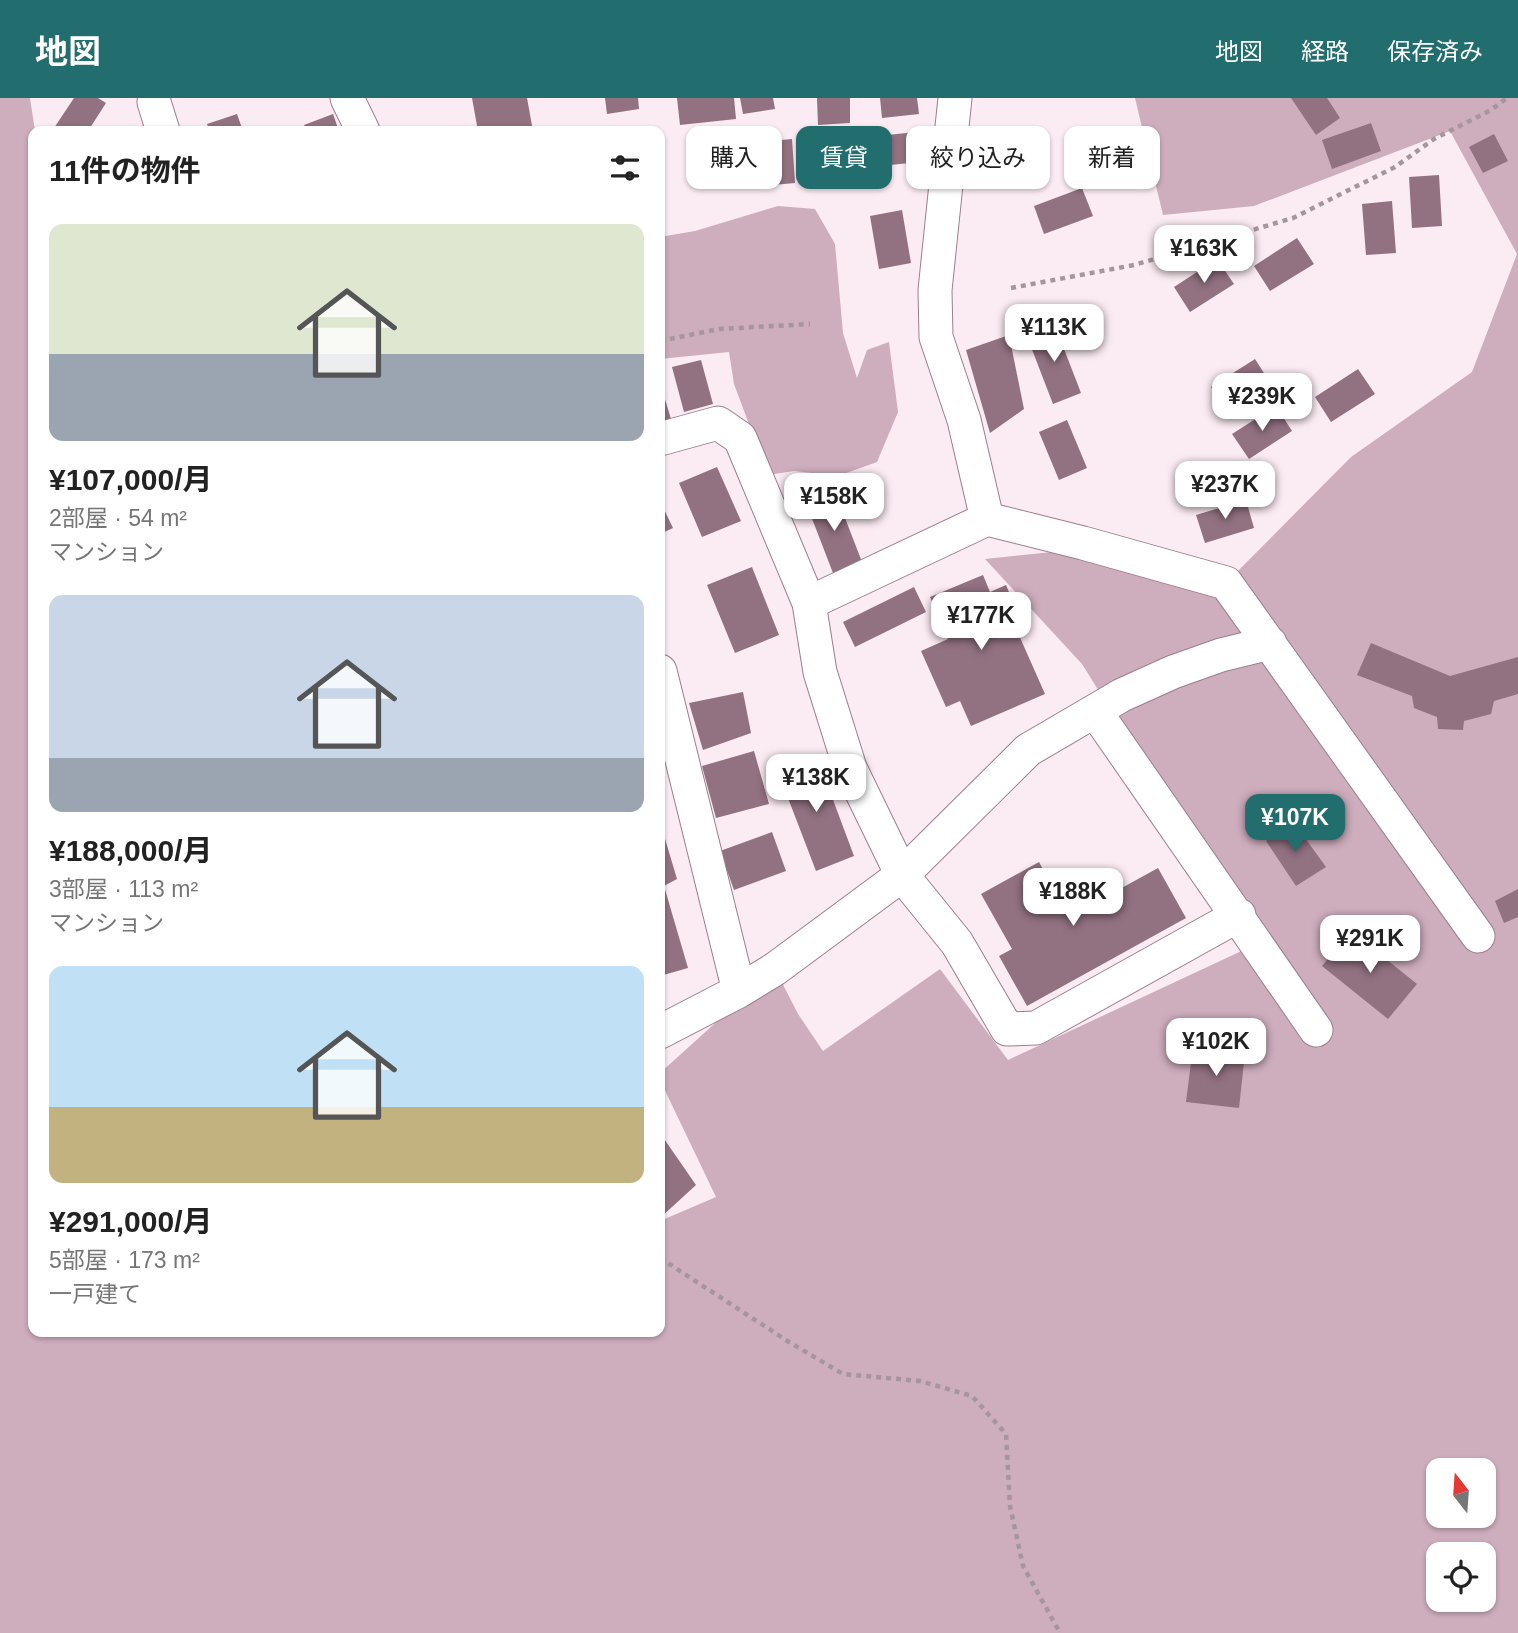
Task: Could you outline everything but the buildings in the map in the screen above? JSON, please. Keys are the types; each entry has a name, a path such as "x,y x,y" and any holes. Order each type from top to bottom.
{"street":[{"path":"347,98 361,126"},
{"path":"955,98 935,290 936,337 964,420 987,519"},
{"path":"665,438 718,423 740,438 809,603 820,672 850,768 902,875 957,943 1007,1029 1036,1028 1239,915"},
{"path":"809,603 987,519 1226,583 1478,936"},
{"path":"665,1029 740,991 775,969 902,875 1028,750 1095,710 1173,672 1221,655 1270,643"},
{"path":"665,691 740,991"},
{"path":"1095,710 1317,1030"}],"path":[{"path":"1011,288 1134,265 1293,218 1395,167 1434,139 1491,110 1507,98"},
{"path":"665,340 719,329 810,324"},
{"path":"665,1261 843,1374 920,1381 971,1396 1006,1434 1010,1506 1023,1566 1060,1633"}],"shaded area":[{"path":"0,98 30,98 34,126 28,126 28,1337 665,1337 665,1219 716,1197 665,1090 665,1068 775,969 798,1014 823,1051 940,969 1008,1060 1256,942 1082,664 985,559 1071,550 1226,583 1351,457 1472,372 1517,254 1450,131 1254,206 1163,215 1157,189 1160,189 1160,126 1142,126 1135,98 1518,98 1518,1633 0,1633"},
{"path":"778,206 815,209 835,244 843,333 857,378 867,350 889,342 898,412 877,462 838,476 794,471 768,475 734,384 729,352 665,358 665,236 695,231"}]}
